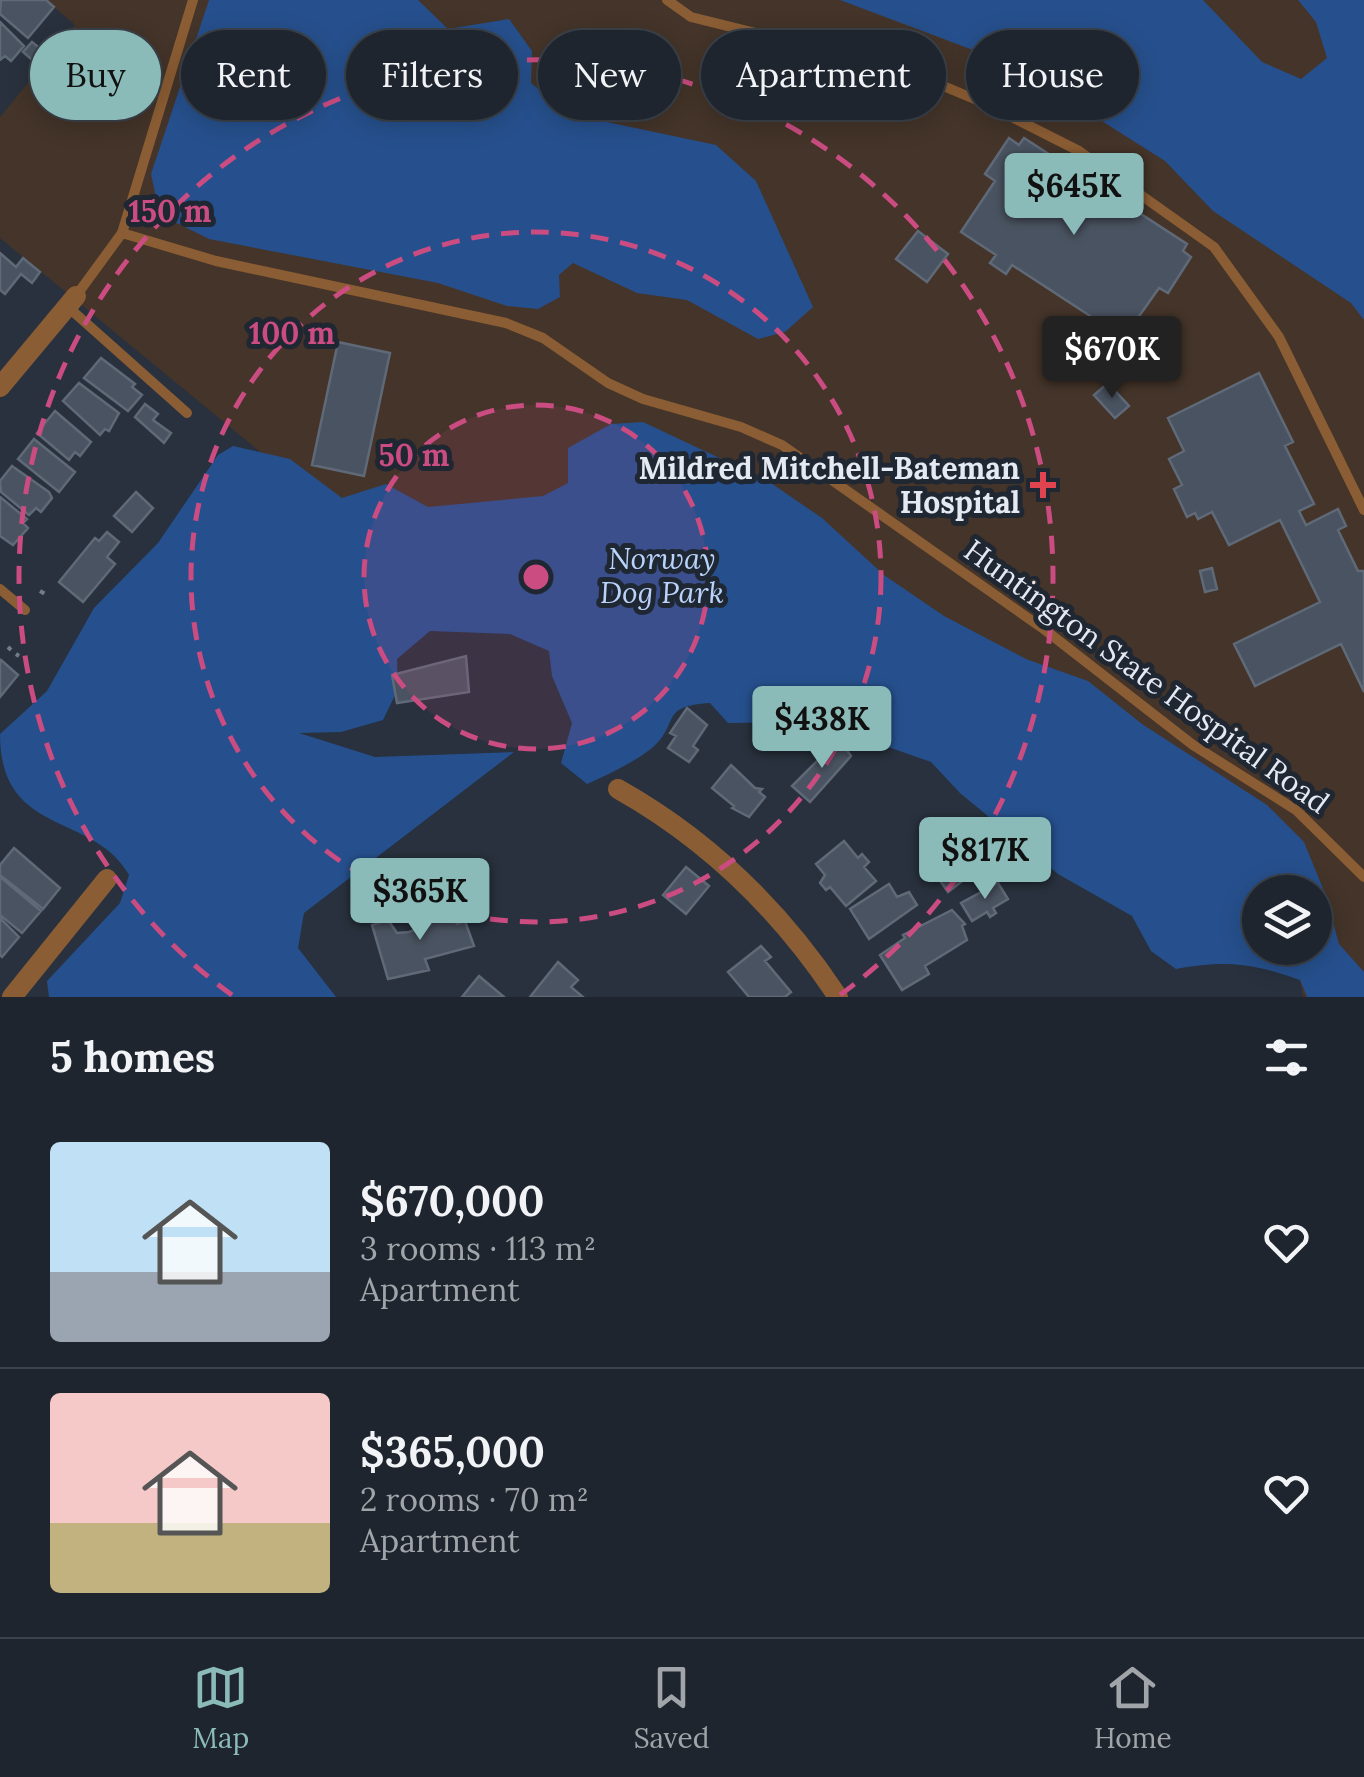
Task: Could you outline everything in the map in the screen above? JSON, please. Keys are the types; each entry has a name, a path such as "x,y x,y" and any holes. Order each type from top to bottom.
{"street":[{"path":"0,387 71,302"},
{"path":"618,789 650,807 726,864 786,926 838,997"},
{"path":"16,996 108,879"}],"lane":[{"path":"187,413 71,302 122,233 193,0"},
{"path":"667,0 691,17 905,70 984,103 1079,151 1214,246 1279,338 1364,510"},
{"name":"Huntington State Hospital Road","path":"122,233 186,254 506,323 543,338 608,383 644,399 741,427 782,445 1045,630 1182,736 1296,810 1364,877"},
{"path":"0,589 24,610"}],"shaded area":[{"name":"Mildred Mitchell-Bateman Hospital","path":"46,0 1331,0 1364,40 1364,997 1303,997 1297,965 1332,965 1332,875 1283,875 594,514 427,589 0,238 0,117 30,80 30,120 161,120 161,30 71,30 75,25"}],"green space":[{"path":"209,0 418,0 448,29 509,19 517,30 346,30 346,120 518,120 518,32 532,51 531,83 538,89 538,120 597,120 716,145 756,181 813,307 785,332 758,339 687,300 637,293 573,263 559,275 560,297 538,309 507,306 438,283 209,239 169,219 156,197 151,174 181,84 181,120 326,120 326,30 199,30"},
{"path":"840,0 1203,0 1262,62 1301,79 1327,58 1316,22 1298,0 1364,0 1364,320 1351,303 1213,211 1165,161 1100,120 1139,120 1139,30 966,30 966,47 946,40 946,30 920,30"},
{"name":"Norway Dog Park","path":"643,422 768,481 822,518 884,575 944,616 1026,659 1088,681 1142,724 1267,805 1304,842 1317,875 1242,875 1242,965 1332,965 1332,918 1339,944 1364,972 1364,997 1307,997 1300,980 1253,967 1225,964 1176,969 1151,951 1132,916 1058,874 960,793 931,762 874,742 837,734 826,737 792,722 728,723 710,703 694,705 676,712 652,748 587,784 561,763 572,723 552,676 549,651 510,634 430,631 397,659 398,689 383,720 341,732 299,733 375,757 514,752 304,913 298,948 336,997 49,997 47,981 120,903 129,875 113,855 94,841 31,807 15,791 4,767 0,734 47,691 94,608 158,543 218,455 233,446 290,459 342,498 386,484 428,507 543,496 568,483 568,448 611,424"}],"building":[{"path":"1,0 46,0 54,7 35,30 30,30 28,38 0,14"},
{"path":"0,22 24,46 11,61 5,56 0,60"},
{"path":"1009,138 1019,145 1024,138 1187,244 1183,251 1191,257 1168,293 1159,288 1118,346 1101,335 1107,327 1012,265 1006,274 990,263 996,255 961,232 995,181 985,174"},
{"path":"918,231 948,254 927,282 896,259"},
{"path":"0,253 16,267 23,258 40,272 32,283 21,274 5,294 0,290"},
{"path":"338,342 390,353 364,476 312,465"},
{"path":"101,358 135,384 132,387 142,395 128,411 84,378"},
{"path":"1259,373 1293,442 1285,446 1314,504 1299,511 1306,525 1338,509 1346,526 1338,530 1358,571 1364,571 1364,692 1341,644 1255,686 1234,644 1320,602 1280,520 1229,545 1212,512 1198,519 1195,513 1187,517 1174,489 1182,485 1169,459 1184,451 1168,418"},
{"path":"79,383 119,413 109,431 105,429 100,435 63,401"},
{"path":"1108,383 1129,406 1115,418 1094,395"},
{"path":"145,404 158,414 153,420 171,433 164,443 135,417"},
{"path":"55,411 91,442 80,456 75,452 69,460 37,433"},
{"path":"34,439 75,472 59,492 18,459"},
{"path":"12,466 49,492 52,498 41,512 36,508 29,515 1,492 0,481"},
{"path":"136,492 153,508 132,532 114,516"},
{"path":"0,497 27,519 23,523 28,528 13,545 0,536"},
{"path":"107,532 119,542 107,557 115,564 83,602 59,582 95,538 99,541"},
{"path":"1212,568 1217,589 1205,592 1200,571"},
{"path":"466,656 469,692 397,703 392,675"},
{"path":"0,662 18,675 0,697"},
{"path":"687,708 707,725 693,746 698,750 689,762 668,748 676,736 670,733"},
{"path":"839,739 851,756 810,802 792,786"},
{"path":"731,765 755,788 762,789 759,792 765,797 749,817 732,808 712,788"},
{"path":"844,841 858,858 862,854 869,862 864,867 876,881 846,906 830,887 826,890 820,883 825,875 816,864"},
{"path":"14,848 60,888 43,909 0,875 0,865"},
{"path":"965,850 974,863 965,870 969,876 948,892 934,872"},
{"path":"686,867 709,886 686,914 663,895"},
{"path":"0,877 41,911 22,933 0,915"},
{"path":"998,883 1008,899 993,908 996,913 990,917 987,912 972,921 961,903"},
{"path":"889,884 897,897 909,892 917,905 869,939 850,909"},
{"path":"447,906 457,924 465,921 474,946 425,959 429,970 388,979 372,925 388,920 397,933 409,932 431,924 427,914"},
{"path":"952,910 965,924 962,926 967,940 925,966 929,974 902,990 880,955 905,938 903,935"},
{"path":"0,918 19,937 2,957 0,955"},
{"path":"761,946 771,957 765,961 791,992 785,997 749,997 728,972"},
{"path":"558,962 578,980 571,987 583,997 530,997"},
{"path":"479,976 504,997 462,997"}],"place":[{"name":"Mildred Mitchell-Bateman Hospital","path":"1043,485"}]}
